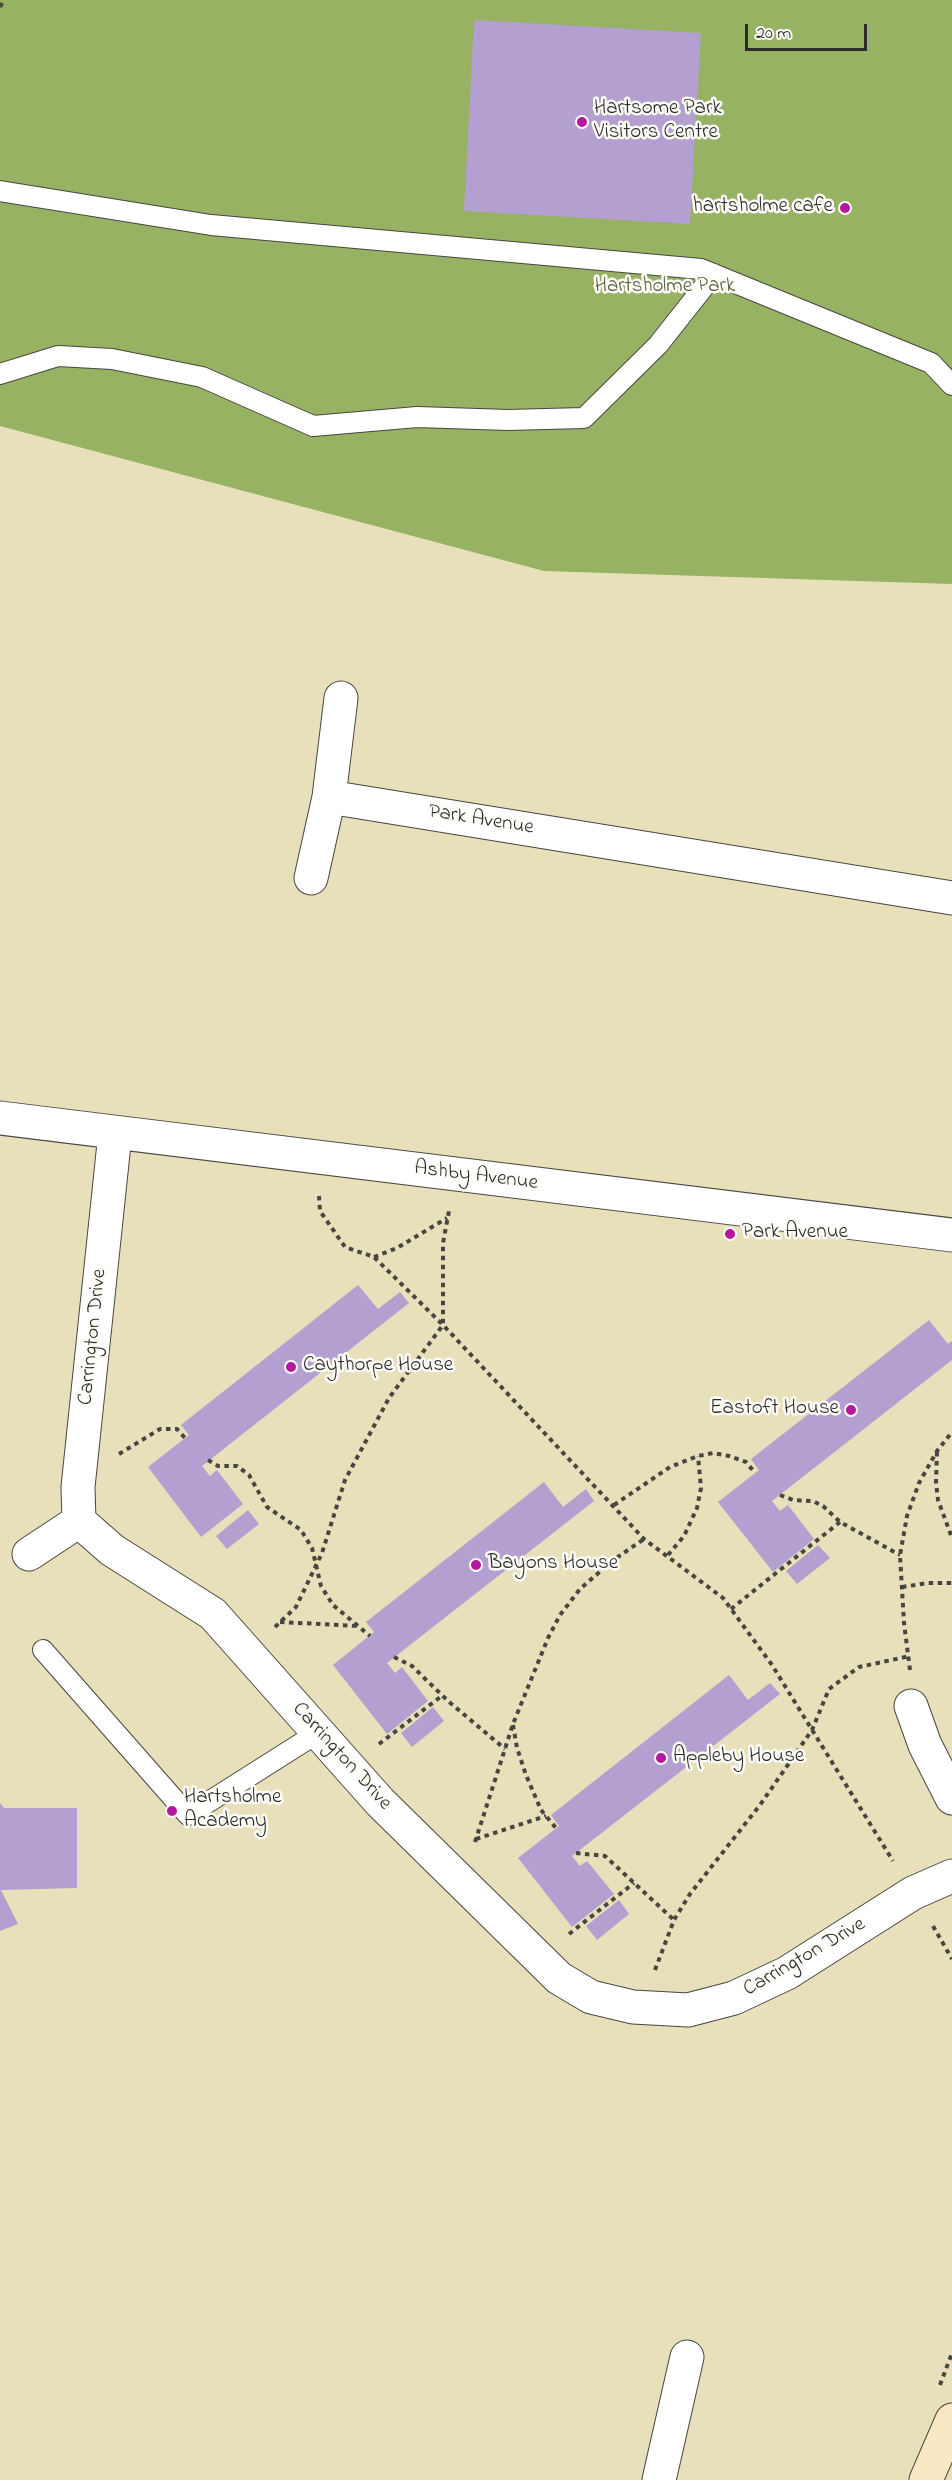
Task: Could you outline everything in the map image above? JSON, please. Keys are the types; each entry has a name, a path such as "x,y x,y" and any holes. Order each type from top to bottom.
{"main road":[{"path":"926,2480 952,2420"}],"street":[{"path":"311,878 329,797 340,698"},
{"name":"Park Avenue","path":"329,797 952,898"},
{"name":"Ashby Avenue","path":"0,1118 115,1134 952,1235"},
{"name":"Carrington Drive","path":"115,1134 79,1478 79,1521 112,1550 213,1614 380,1802 559,1978 591,1998 646,2008 688,2010 734,1998 787,1972 913,1893 952,1876"},
{"path":"29,1554 79,1521"},
{"path":"911,1706 926,1745 952,1798"},
{"path":"659,2480 687,2357"}],"lane":[{"path":"0,191 211,225 701,269 931,363 952,385"},
{"path":"0,374 58,356 112,359 202,377 313,426 417,417 508,420 584,418 658,345 714,274"},
{"path":"43,1650 188,1815 319,1732"}],"path":[{"path":"0,7 4,0"},
{"path":"316,1158 320,1211 345,1247 374,1257 443,1325 644,1539 723,1598 772,1665 952,1959"},
{"path":"248,1654 296,1607 317,1564 345,1480 389,1398 443,1325 443,1243 457,1175"},
{"path":"374,1257 398,1248 448,1217"},
{"path":"79,1478 160,1429 177,1429 186,1438"},
{"path":"911,1706 910,1656 904,1623 900,1555 907,1516 920,1483 952,1432"},
{"path":"938,1451 936,1482 938,1500 952,1538"},
{"path":"614,1505 670,1467 698,1456 713,1453 729,1456 746,1462 755,1473"},
{"path":"668,1555 684,1536 697,1508 701,1488 698,1456"},
{"path":"208,1461 218,1466 237,1466 249,1475 267,1507 301,1530 312,1548 321,1586 333,1605 370,1636"},
{"path":"780,1495 793,1500 813,1500 824,1506 840,1522 900,1555"},
{"path":"731,1609 840,1522"},
{"path":"463,1883 513,1724 548,1638 560,1615 580,1588 612,1561 644,1539"},
{"path":"902,1587 928,1583 952,1583"},
{"path":"280,1622 359,1626"},
{"path":"646,2008 654,1971 674,1920 690,1894 760,1805 812,1730 829,1689 859,1666 910,1656"},
{"path":"394,1658 412,1666 505,1749"},
{"path":"349,1767 443,1695"},
{"path":"513,1724 516,1748 541,1810 556,1828"},
{"path":"476,1839 546,1815"},
{"path":"576,1853 605,1856 674,1920"},
{"path":"539,1958 634,1883"}],"green space":[{"name":"Hartsholme Park","path":"0,0 952,0 952,584 544,571 0,426"}],"building":[{"name":"Hartsome Park Visitors Centre","path":"474,20 701,33 690,224 464,211"},
{"name":"Caythorpe House","path":"358,1285 378,1309 400,1292 409,1303 202,1466 210,1476 217,1470 243,1504 201,1537 148,1467 189,1435 181,1425"},
{"name":"Eastoft House","path":"929,1320 948,1344 952,1341 952,1360 772,1501 780,1511 788,1505 814,1539 773,1572 718,1502 759,1470 751,1459"},
{"name":"Bayons House","path":"544,1482 563,1507 586,1489 594,1501 387,1663 395,1673 402,1667 428,1701 387,1734 333,1665 374,1632 366,1622"},
{"path":"248,1510 259,1524 227,1549 216,1536"},
{"path":"818,1545 830,1558 797,1584 786,1571"},
{"name":"Appleby House","path":"729,1675 748,1700 770,1683 780,1694 572,1856 580,1866 587,1861 614,1894 572,1927 518,1858 559,1826 551,1815"},
{"path":"433,1707 444,1721 412,1747 401,1733"},
{"path":"0,1803 4,1808 77,1808 77,1888 1,1890 18,1924 0,1931"},
{"path":"619,1900 629,1914 597,1940 586,1926"}],"place":[{"name":"Hartsome Park Visitors Centre","path":"582,122"},
{"name":"hartsholme cafe","path":"845,208"},
{"name":"Park Avenue","path":"730,1234"},
{"name":"Caythorpe House","path":"291,1367"},
{"name":"Eastoft House","path":"851,1410"},
{"name":"Bayons House","path":"476,1565"},
{"name":"Appleby House","path":"661,1758"},
{"name":"Hartsholme Academy","path":"172,1811"}]}
